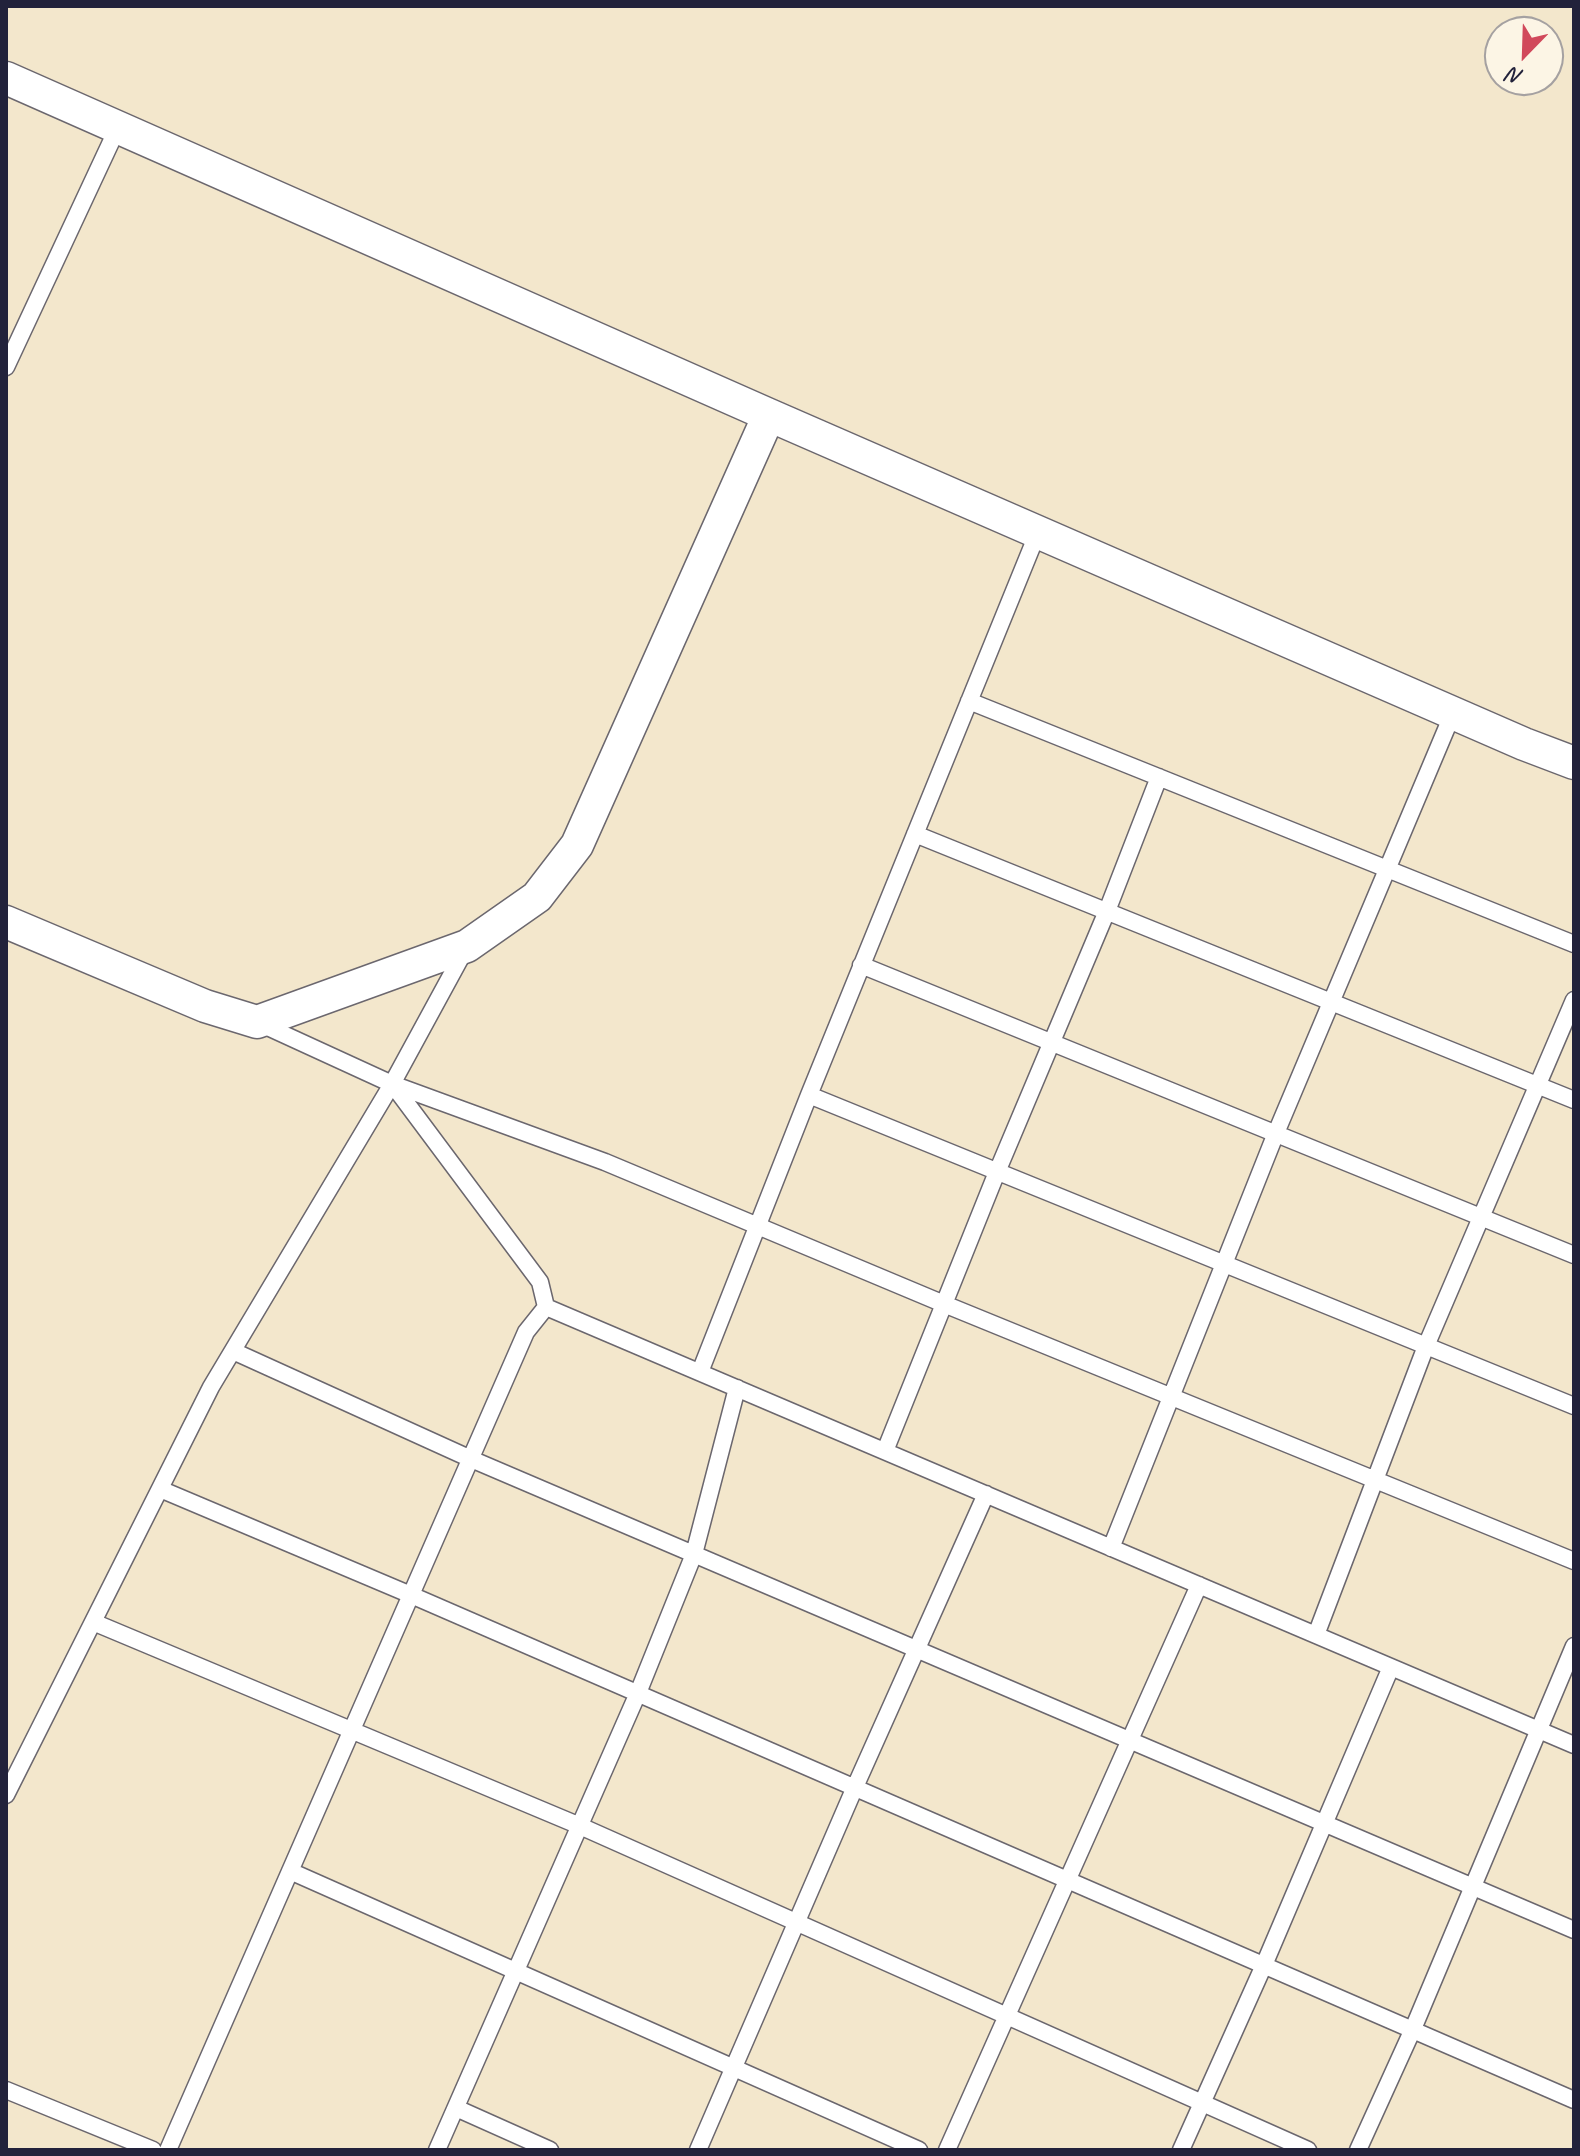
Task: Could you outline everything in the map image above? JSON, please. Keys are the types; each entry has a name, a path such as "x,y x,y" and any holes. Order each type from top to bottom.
{"street":[{"path":"6,78 769,415 1524,744 1574,763"},
{"path":"6,922 205,1006 257,1022 467,946 537,897 577,845 769,415"}],"lane":[{"path":"6,367 118,127"},
{"path":"700,1372 861,965 1038,532"},
{"path":"969,701 1574,944"},
{"path":"1111,1548 1276,1133 1453,713"},
{"path":"885,1451 1159,777"},
{"path":"915,834 1574,1100"},
{"path":"6,1795 211,1387 392,1084 467,946"},
{"path":"861,965 1574,1255"},
{"path":"1316,1635 1426,1346 1574,1000"},
{"path":"257,1022 392,1084 605,1162 1574,1561"},
{"path":"392,1084 540,1282 546,1307"},
{"path":"809,1095 1574,1406"},
{"path":"546,1307 1574,1745"},
{"path":"168,2150 526,1332 546,1307"},
{"path":"233,1351 471,1459 1574,1930"},
{"path":"437,2150 638,1693 694,1554 737,1388"},
{"path":"160,1489 1574,2100"},
{"path":"698,2150 986,1494"},
{"path":"947,2150 1199,1585"},
{"path":"93,1622 580,1826 1308,2150"},
{"path":"1358,2150 1413,2029 1574,1646"},
{"path":"1181,2150 1391,1667"},
{"path":"290,1871 919,2150"},
{"path":"6,2090 153,2150"},
{"path":"456,2108 550,2150"}]}
